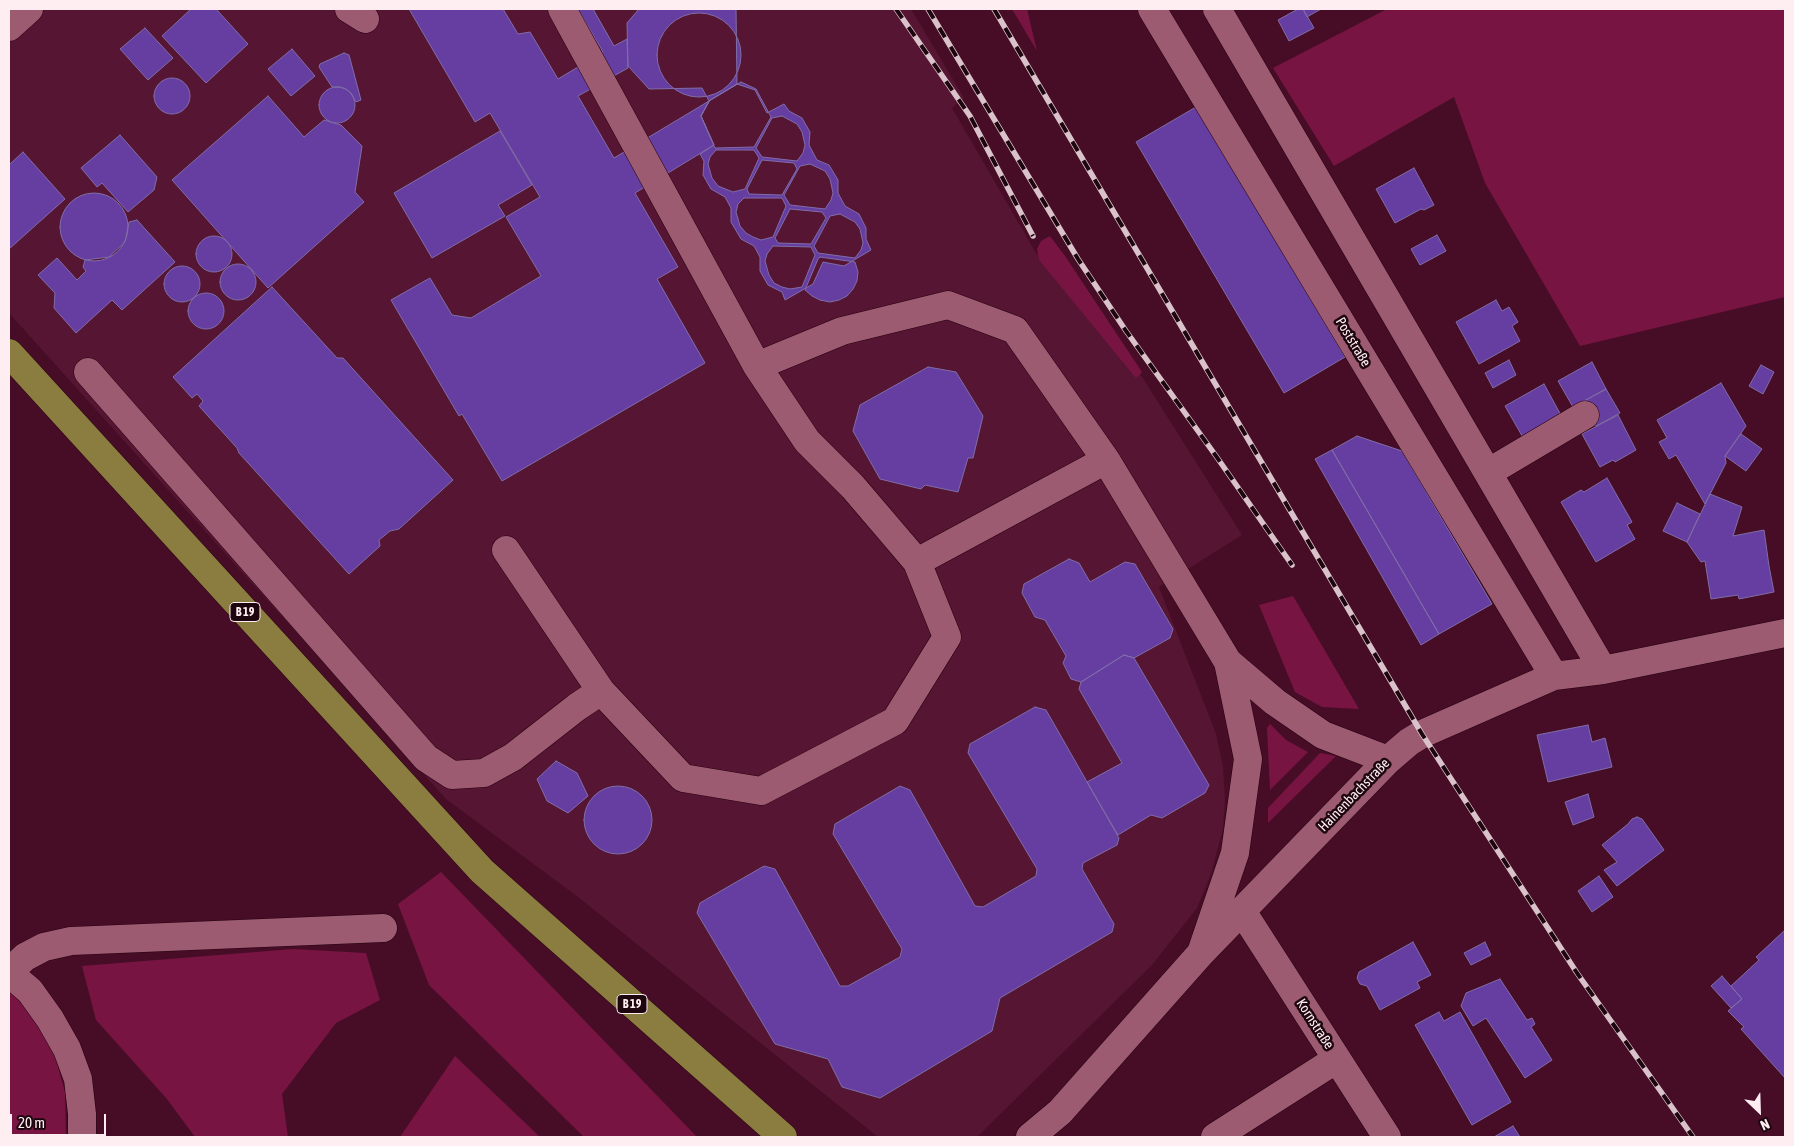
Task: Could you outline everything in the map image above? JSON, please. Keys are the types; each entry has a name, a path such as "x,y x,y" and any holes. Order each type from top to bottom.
{"main road":[{"name":"B 19","path":"9,354 482,871 783,1137"}],"street":[{"path":"9,27 29,9"},
{"path":"506,550 601,691 684,778 761,791 895,721 947,637 917,562 853,487 807,441 757,366 562,9"},
{"name":"Poststraße","path":"1152,9 1554,676"},
{"path":"1217,9 1603,670"},
{"path":"757,366 842,331 948,305 1015,330 1106,460 1228,662 1275,702 1323,735 1388,760"},
{"path":"88,372 426,758 452,775 484,773 513,757 576,707 601,691"},
{"path":"1489,472 1585,415"},
{"path":"917,562 1106,460"},
{"name":"Hainenbachstraße","path":"1030,1137 1060,1112 1201,953 1388,760 1422,734 1554,676 1603,670 1785,633"},
{"path":"1201,953 1236,853 1248,759 1228,662"},
{"name":"Kornstraße","path":"1242,911 1387,1137"},
{"path":"82,1137 82,1114 78,1079 67,1049 50,1019 35,998 9,972 25,957 44,947 71,941 383,928"},
{"path":"1215,1137 1337,1059"},
{"path":"1046,1137 1060,1112"}],"shaded area":[{"path":"9,9 911,9 964,98 952,108 1036,253 1139,372 1242,535 1159,587 1216,734 1223,767 1225,799 1223,829 1211,874 1197,908 1152,965 977,1137 878,1137 578,897 446,799 9,313"},
{"path":"1012,9 1027,9 1037,51"},
{"path":"1387,9 1785,9 1785,297 1580,346 1485,183 1454,97 1334,166 1273,68"},
{"path":"1050,236 1142,372 1136,378 1039,260 1037,249 1041,241"},
{"path":"1293,596 1359,709 1322,707 1295,692 1259,605"},
{"path":"1270,724 1286,740 1308,752 1270,790 1267,728"},
{"path":"1320,753 1336,756 1268,823 1268,808"},
{"path":"441,872 697,1137 584,1137 429,985 398,904"},
{"path":"293,949 366,953 380,1000 336,1023 282,1094 288,1137 195,1137 167,1099 96,1020 82,966"},
{"path":"9,990 19,998 39,1025 55,1056 65,1092 66,1137 9,1137"},
{"path":"455,1056 540,1137 400,1137"}],"building":[{"path":"191,9 216,9 248,44 206,83 162,36"},
{"path":"409,9 503,9 518,34 530,32 558,79 603,52 578,9 593,9 614,46 627,39 628,68 578,96 614,158 709,101 701,116 714,145 635,193 678,267 657,279 705,363 502,481 462,414 459,416 391,300 430,278 452,315 471,318 541,276 506,217 540,197 490,113 475,122"},
{"path":"639,9 736,9 737,84 709,101 702,88 649,89 628,66 627,23"},
{"path":"1298,9 1303,9 1314,28 1289,41 1278,20"},
{"path":"1303,9 1321,9 1307,17"},
{"path":"699,13 715,16 729,25 738,39 741,55 738,71 729,85 715,94 699,97 683,94 669,85 660,71 657,55 660,39 669,25 683,16"},
{"path":"145,28 173,58 148,80 120,49"},
{"path":"292,49 315,76 291,96 268,69"},
{"path":"344,53 349,55 361,100 356,102 351,93 346,89 332,87 319,67 320,64"},
{"path":"172,78 179,79 185,83 189,89 189,103 185,109 179,113 172,114 165,113 159,109 155,103 154,96 155,89 159,83 165,79"},
{"path":"741,82 756,89 771,117 754,147 715,148 701,116 710,100"},
{"path":"737,84 755,90 767,113 784,104 789,111 802,118 810,132 809,145 817,160 829,165 838,180 838,193 845,206 859,214 866,228 866,239 871,250 844,266 823,262 813,284 785,300 782,292 768,285 760,271 760,257 754,246 741,239 731,222 731,208 725,197 711,189 703,175 704,161 700,154 714,145 701,116 709,101"},
{"path":"337,87 344,88 350,92 354,98 354,112 350,118 344,122 337,123 330,122 324,118 320,112 319,105 320,98 324,92 330,88"},
{"path":"268,96 304,137 324,120 341,125 362,146 355,192 364,202 268,288 172,180"},
{"path":"1196,107 1345,357 1284,393 1136,142"},
{"path":"782,116 797,124 802,132 805,145 803,153 797,161 762,157 756,148 772,118"},
{"path":"500,131 532,185 498,205 505,216 432,258 394,193"},
{"path":"120,135 157,177 154,190 128,212 102,183 97,187 81,168"},
{"path":"716,150 754,150 759,158 745,189 733,192 718,186 712,178 708,164 710,157"},
{"path":"23,152 65,199 9,249 9,165"},
{"path":"762,160 794,163 797,169 782,195 749,194 747,189"},
{"path":"810,164 825,171 830,179 833,193 825,209 790,205 784,195 800,166"},
{"path":"1414,168 1434,205 1424,210 1421,209 1395,223 1376,189"},
{"path":"94,193 107,196 118,203 125,214 128,227 125,240 118,251 107,258 94,261 81,258 70,251 63,240 60,227 63,214 70,203 81,196"},
{"path":"744,198 782,198 786,206 773,237 761,240 746,233 740,226 736,212 738,204"},
{"path":"790,209 822,212 826,218 811,244 778,243 775,238"},
{"path":"840,214 855,222 860,229 863,243 861,250 855,258 818,253 814,246 830,216"},
{"path":"137,220 175,262 122,310 112,300 76,333 54,308 55,293 38,275 57,258 77,280 86,271 83,267 85,260 109,257 125,242 129,222"},
{"path":"1437,235 1446,251 1420,265 1411,249"},
{"path":"214,236 227,241 232,254 227,267 214,272 201,267 196,254 201,241"},
{"path":"773,246 811,247 815,255 802,287 790,289 774,283 769,275 765,261 767,254"},
{"path":"820,257 855,262 858,272 857,281 847,296 830,302 820,300 805,290"},
{"path":"238,264 251,269 256,282 251,295 238,300 225,295 220,282 225,269"},
{"path":"182,266 195,271 200,284 195,297 182,302 169,297 164,284 169,271"},
{"path":"272,287 337,358 343,358 453,480 399,529 390,531 379,540 380,546 349,574 199,406 203,401 197,394 192,398 173,377"},
{"path":"206,293 219,298 224,311 219,324 206,329 193,324 188,311 193,298"},
{"path":"1496,300 1502,311 1509,307 1518,322 1512,326 1520,341 1479,364 1456,322"},
{"path":"1509,360 1516,375 1493,388 1485,373"},
{"path":"1592,362 1606,389 1573,407 1558,381"},
{"path":"1761,365 1774,372 1763,394 1749,386"},
{"path":"928,367 956,372 983,416 973,458 968,458 958,492 925,485 921,489 880,479 853,431 860,405"},
{"path":"1721,383 1746,426 1725,456 1726,463 1705,504 1676,455 1669,459 1659,442 1667,438 1657,420"},
{"path":"1544,384 1563,419 1525,441 1505,406"},
{"path":"1606,389 1620,413 1596,426 1582,402"},
{"path":"1618,415 1636,450 1615,462 1613,460 1600,467 1582,434"},
{"path":"1741,434 1762,449 1746,471 1725,456"},
{"path":"1357,436 1402,451 1492,604 1439,634 1332,450"},
{"path":"1332,450 1439,634 1421,645 1315,459"},
{"path":"1607,478 1632,522 1627,525 1635,539 1596,562 1561,502 1581,490 1584,492"},
{"path":"1710,494 1742,507 1733,536 1764,530 1774,592 1739,599 1738,595 1711,599 1705,561 1701,562 1687,542"},
{"path":"1677,503 1700,514 1687,542 1663,531"},
{"path":"1069,559 1079,563 1090,582 1125,562 1135,564 1173,629 1170,638 1134,658 1124,655 1081,682 1071,679 1063,663 1066,656 1045,620 1035,617 1022,593 1024,584"},
{"path":"1124,655 1134,658 1209,785 1205,793 1162,818 1151,815 1118,835 1087,782 1122,763 1079,689 1081,682"},
{"path":"1035,707 1046,710 1119,838 1117,845 1083,863 1082,869 1114,924 1112,932 1000,998 992,1031 880,1098 842,1087 828,1059 775,1044 697,913 700,903 764,866 775,869 840,986 848,986 900,957 902,949 833,834 835,824 900,786 910,790 975,906 983,907 1036,876 1037,869 968,753 970,744"},
{"path":"1588,725 1592,742 1605,738 1612,767 1548,782 1537,735"},
{"path":"556,761 577,773 588,796 568,813 547,801 537,779"},
{"path":"618,786 631,789 642,796 649,807 652,820 649,833 642,844 631,851 618,854 605,851 594,844 587,833 584,820 587,807 594,796 605,789"},
{"path":"1588,794 1594,817 1573,825 1565,802"},
{"path":"1637,817 1642,819 1664,850 1617,886 1604,870 1617,862 1602,845 1632,819"},
{"path":"1599,876 1613,897 1592,912 1578,891"},
{"path":"1785,930 1785,1078 1741,1029 1744,1027 1728,1011 1742,999 1731,986 1759,960 1756,957"},
{"path":"1413,942 1431,975 1417,982 1420,988 1380,1010 1367,986 1360,984 1357,978 1359,972"},
{"path":"1485,942 1491,955 1471,965 1464,953"},
{"path":"1722,976 1742,999 1731,1008 1711,986"},
{"path":"1500,979 1527,1020 1532,1018 1535,1024 1531,1027 1552,1060 1525,1078 1486,1018 1473,1026 1461,1006 1466,993"},
{"path":"1439,1012 1444,1021 1460,1012 1511,1102 1472,1125 1415,1025"},
{"path":"1513,1126 1520,1137 1494,1137"}],"railway":[{"path":"896,9 970,116 1033,236"},
{"path":"928,9 1078,259 1126,331 1292,565"},
{"path":"994,9 1422,734 1577,973 1693,1137"}]}
